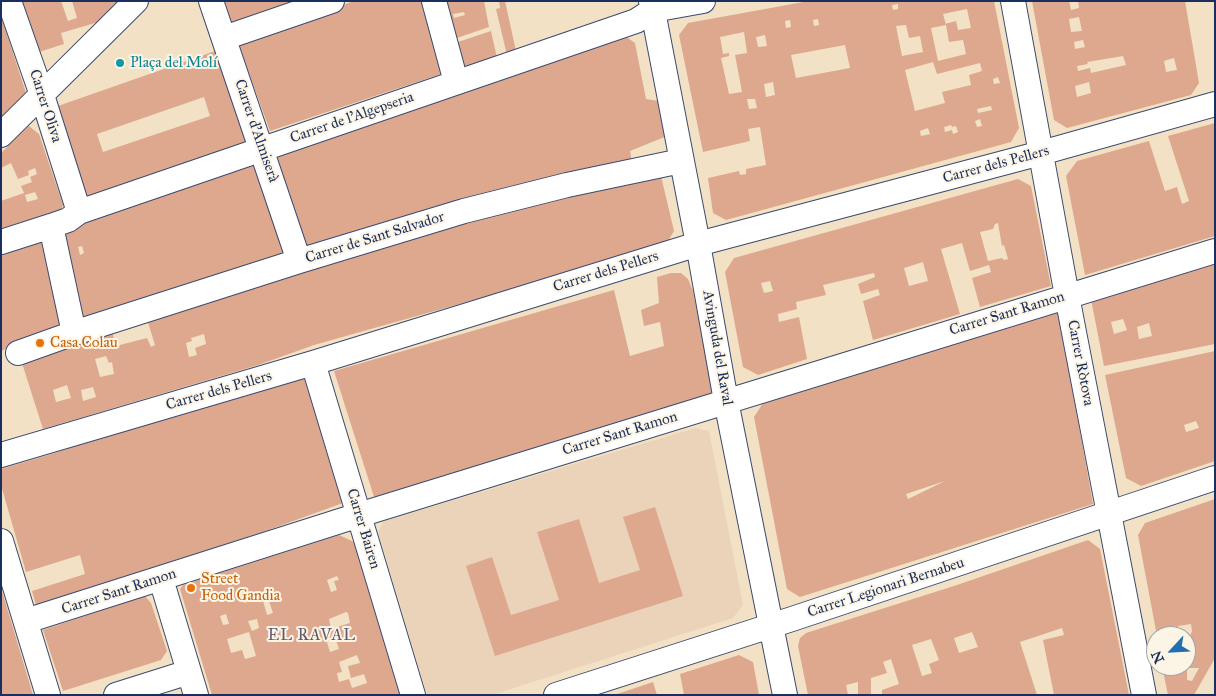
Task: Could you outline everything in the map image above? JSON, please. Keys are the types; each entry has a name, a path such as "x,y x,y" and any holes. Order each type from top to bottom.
{"street":[{"name":"Carrer Oliva","path":"10,1 79,212"},
{"path":"1,135 136,1"},
{"name":"Carrer d'Almiserà","path":"211,1 299,261"},
{"path":"224,38 332,1"},
{"path":"434,1 456,82"},
{"path":"652,6 703,1"},
{"name":"Carrer Ròtova","path":"1013,1 1067,296 1144,695"},
{"name":"Carrer de l'Algepseria","path":"1,242 68,220 79,212 262,148 636,21 652,6"},
{"name":"Avinguda del Raval","path":"652,6 726,401 786,695"},
{"name":"Carrer dels Pellers","path":"1,455 313,363 698,244 1041,153 1215,104"},
{"name":"Carrer de Sant Salvador","path":"18,353 299,261 464,212 567,185 681,161"},
{"path":"51,226 74,334"},
{"name":"Carrer Sant Ramon","path":"26,622 359,515 1215,250"},
{"name":"Carrer Bairen","path":"313,363 413,695"},
{"name":"Carrer Legionari Bernabeu","path":"556,695 772,626 1215,478"},
{"path":"1,541 48,695"},
{"path":"157,580 175,650"},
{"path":"157,580 196,695"},
{"path":"116,695 188,672"}],"shaded area":[{"path":"695,428 709,431 743,605 733,618 492,695 427,695 378,532 384,521"}],"building":[{"path":"22,1 61,1 68,21 77,18 72,1 122,1 97,27 95,23 61,33 64,44 39,52"},
{"path":"220,1 303,1 229,27"},
{"path":"354,1 428,1 447,72 270,131 238,43"},
{"path":"441,1 484,1 489,27 451,40 452,44 491,31 497,58 457,71","holes":["464,12 465,15 454,18 453,14"]},
{"path":"499,1 505,1 516,51 507,55 496,9 500,8"},
{"path":"809,1 994,1 1019,128 1011,142 726,220 713,213 708,178 739,171 740,175 746,174 746,169 766,165 760,127 748,129 750,141 703,152 679,35 688,23","holes":["898,4 898,9 893,10 892,5","967,9 971,28 958,30 956,21 946,24 943,14","818,19 819,25 814,26 813,20","790,20 791,27 786,28 785,21","906,25 909,38 920,36 923,52 902,56 896,26","946,25 949,42 963,40 966,54 938,61 931,28","744,32 747,53 735,55 742,92 729,94 721,58 729,56 729,53 723,54 720,37","765,35 767,46 758,47 756,37","845,45 850,68 796,78 791,55","933,62 937,74 980,63 982,71 969,75 971,85 942,92 945,103 915,111 905,70","998,77 1000,83 994,84 993,79","773,82 775,95 766,97 764,84","747,99 755,99 757,108 749,109","991,106 992,110 978,113 977,109","980,119 982,126 977,127 975,121","956,126 958,132 953,134 952,130 945,132 944,127","928,128 930,134 921,136 920,131"]},
{"path":"1032,1 1069,1 1071,10 1079,8 1078,1 1185,1 1199,83 1191,95 1067,128 1054,120","holes":["1079,17 1082,31 1071,32 1069,19","1083,40 1085,47 1075,49 1074,42","1123,56 1126,65 1091,73 1090,68 1078,71 1077,66 1088,64 1087,62","1174,58 1177,70 1166,72 1164,61","1089,82 1091,93 1077,97 1075,86"]},
{"path":"1,16 26,93 1,118"},
{"path":"622,34 635,43 646,99 659,101 667,136 630,151 632,163 427,210 308,254 272,152"},
{"path":"218,50 250,143 88,199 58,106","holes":["204,97 210,116 103,152 97,134"]},
{"path":"1215,123 1215,236 1085,275 1066,176 1077,161 1149,141 1165,191 1177,187 1182,204 1189,201 1168,136"},
{"path":"29,126 39,134 63,205 61,210 1,237 1,201 24,193 21,186 32,182 30,177 37,174 35,168 28,171 29,175 18,179 11,163 1,168 1,153","holes":["35,192 38,199 27,202 25,195"]},
{"path":"259,157 292,256 81,320 57,229","holes":["82,246 84,253 80,255 78,247"]},
{"path":"660,172 674,231 665,246 314,345 258,365 43,429 21,360 111,327 116,346 147,338 151,347 155,345 146,316 517,198","holes":["204,334 206,344 195,348 197,355 189,357 186,343 192,341 191,338","106,356 109,363 112,362 114,374 100,377 95,359","67,385 71,398 56,402 53,390","93,387 96,397 83,401 81,390"]},
{"path":"1018,179 1031,186 1051,286 980,307 972,278 991,272 989,265 970,271 962,243 941,249 960,314 873,340 863,301 880,295 878,289 861,294 858,284 875,277 874,273 823,285 826,295 796,302 797,309 778,314 779,322 799,317 807,359 758,375 743,367 725,272 734,258","holes":["998,223 1002,246 1004,245 1008,259 1004,260 1002,258 988,261 980,232 993,229 995,224","923,262 928,281 909,286 904,268","770,281 773,291 764,293 761,283"]},
{"path":"46,233 68,329 25,341 1,351 1,250"},
{"path":"1215,262 1215,344 1104,366 1091,299","holes":["1123,319 1127,330 1114,334 1111,322","1149,323 1152,336 1139,339 1137,327"]},
{"path":"671,273 681,273 688,279 693,291 713,390 706,400 375,500 334,371 614,290 630,356 664,346 660,322 644,326 641,310 659,303 657,277"},
{"path":"1058,309 1093,504 800,597 787,589 754,417 763,403","holes":["945,481 908,499 906,494"]},
{"path":"1215,351 1215,461 1141,486 1126,478 1105,375","holes":["1196,421 1199,428 1186,432 1184,425"]},
{"path":"308,373 343,503 260,533 36,605 32,591 85,574 80,555 26,572 1,485 1,469 52,454 221,396"},
{"path":"1215,499 1215,658 1194,695 1168,695 1164,676 1187,676 1187,680 1192,681 1196,676 1199,668 1196,668 1196,626 1191,626 1191,624 1155,626 1138,535 1145,523"},
{"path":"655,507 683,596 495,656 466,566 492,557 511,615 559,600 537,532 579,519 599,583 640,570 623,517"},
{"path":"339,535 354,542 400,695 212,695 180,589 183,585","holes":["337,576 339,580 334,581 337,590 331,592 327,580","249,595 251,601 244,603 242,597","267,595 273,613 267,615 262,597","346,612 348,613 350,623 331,629 329,619","226,614 229,624 223,625 220,616","257,619 259,628 252,631 248,621","249,632 256,656 245,659 242,650 231,653 227,639","335,637 339,649 330,652 326,639","357,655 360,663 348,666 351,678 364,674 367,683 352,688 349,679 339,682 337,673 342,672 339,662"]},
{"path":"1088,540 1100,549 1129,695 1054,695 1043,640 1064,635 1062,628 1020,642 1037,695 882,695 882,690 899,684 891,659 883,662 887,673 871,678 871,695 858,695 858,682 846,685 848,695 808,695 798,646 800,638 806,633 957,585","holes":["972,632 978,647 959,653 954,638","931,639 939,660 929,664 932,673 922,676 912,645"]},
{"path":"2,591 33,695 1,695"},
{"path":"145,596 151,603 167,651 161,660 63,691 43,630"},
{"path":"739,655 753,662 759,695 684,695 680,674"},
{"path":"653,682 657,695 617,695 617,694"}],"place":[{"name":"Plaça del Molí","path":"120,63"},
{"name":"Casa Colau","path":"40,343"},
{"name":"Street Food Gandia","path":"191,588"}],"district":[{"name":"EL RAVAL","path":"312,636"}]}
